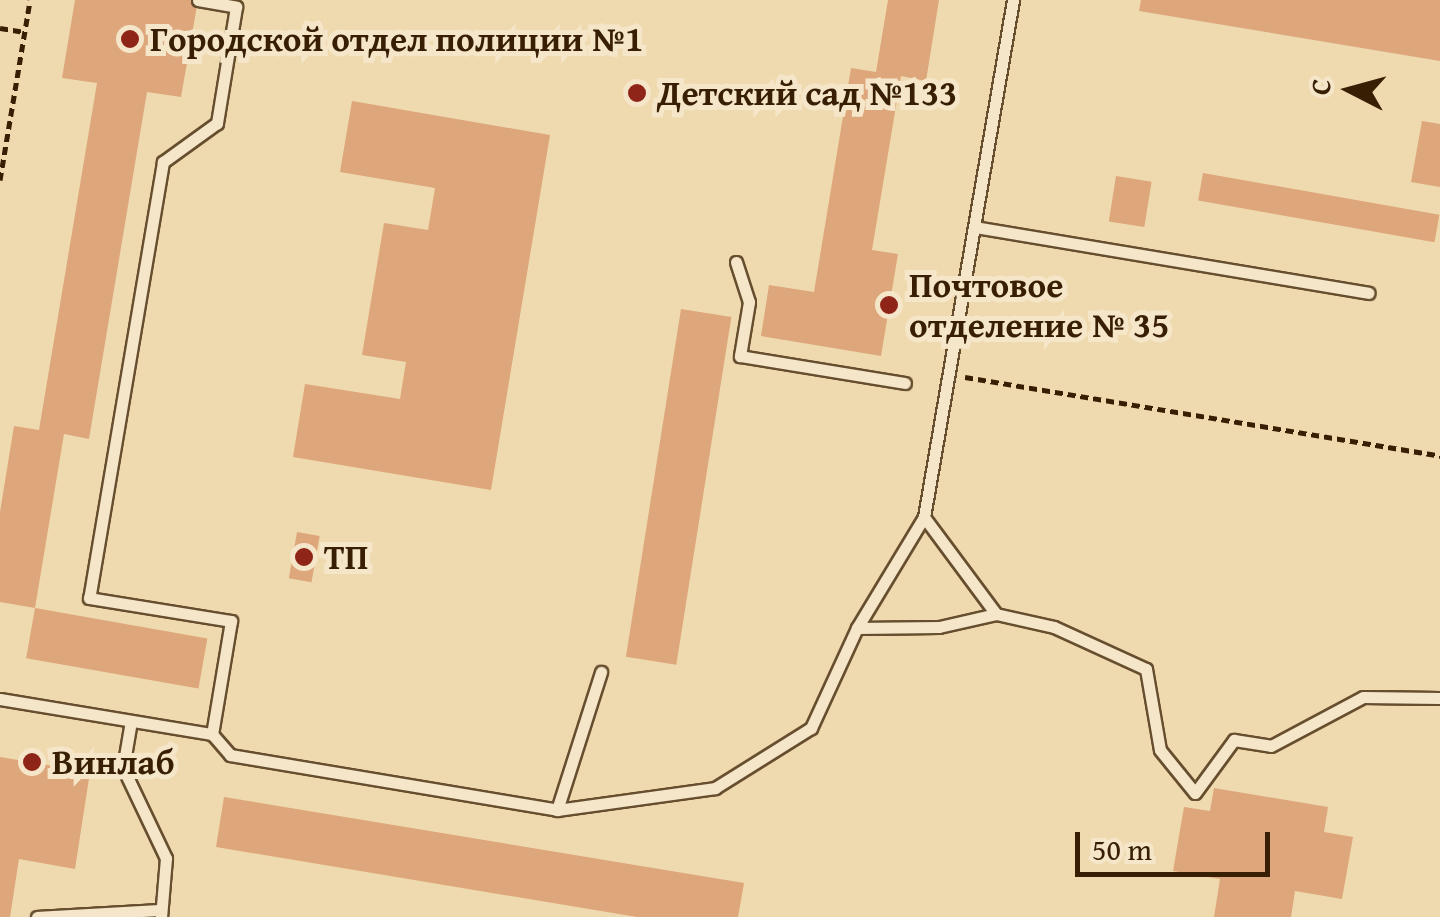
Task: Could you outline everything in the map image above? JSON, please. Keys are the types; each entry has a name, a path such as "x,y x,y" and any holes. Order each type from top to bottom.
{"lane":[{"path":"198,0 236,7 217,123 163,162 89,598 230,621 212,734"},
{"path":"0,699 212,734 230,755 557,810 715,788 811,728 857,628 924,518 1013,0"},
{"path":"975,227 1369,292"},
{"path":"736,262 749,302 740,356 905,383"},
{"path":"924,518 996,614"},
{"path":"857,628 940,626 996,614 1054,628 1146,669 1160,750 1194,793 1234,740 1271,746 1327,723 1364,697 1440,698"},
{"path":"557,810 601,672"},
{"path":"38,917 159,913 166,858 123,768 131,721"}],"path":[{"path":"0,180 30,0"},
{"path":"0,28 25,32"},
{"path":"948,375 1440,456"}],"building":[{"path":"75,0 198,0 181,97 147,92 89,439 64,434 35,608 0,602 0,512 14,426 39,430 97,83 62,78"},
{"path":"888,0 939,0 926,81 901,76 872,250 898,254 881,356 761,336 769,285 814,292 851,68 876,72"},
{"path":"1141,0 1440,0 1440,61 1139,11"},
{"path":"352,101 550,135 491,490 293,457 305,384 400,399 406,362 362,355 384,223 428,230 435,188 340,172"},
{"path":"1422,121 1440,124 1440,187 1411,182"},
{"path":"1203,173 1439,215 1434,242 1198,201"},
{"path":"1116,176 1152,182 1144,227 1109,221"},
{"path":"681,309 731,317 676,665 626,657"},
{"name":"ТП","path":"297,532 320,536 311,582 289,578"},
{"path":"35,608 207,638 198,689 26,658"},
{"path":"0,757 90,772 75,869 19,859 10,917 0,917"},
{"path":"1214,788 1328,807 1324,832 1353,837 1342,899 1295,891 1291,917 1214,917 1220,879 1173,871 1184,807 1210,811"},
{"path":"224,797 744,883 738,917 637,917 216,847"}],"place":[{"name":"Городской отдел полиции №1","path":"130,39"},
{"name":"Детский сад №133","path":"637,93"},
{"name":"Почтовое отделение № 35","path":"889,305"},
{"name":"ТП","path":"304,557"},
{"name":"Винлаб","path":"32,762"}]}
